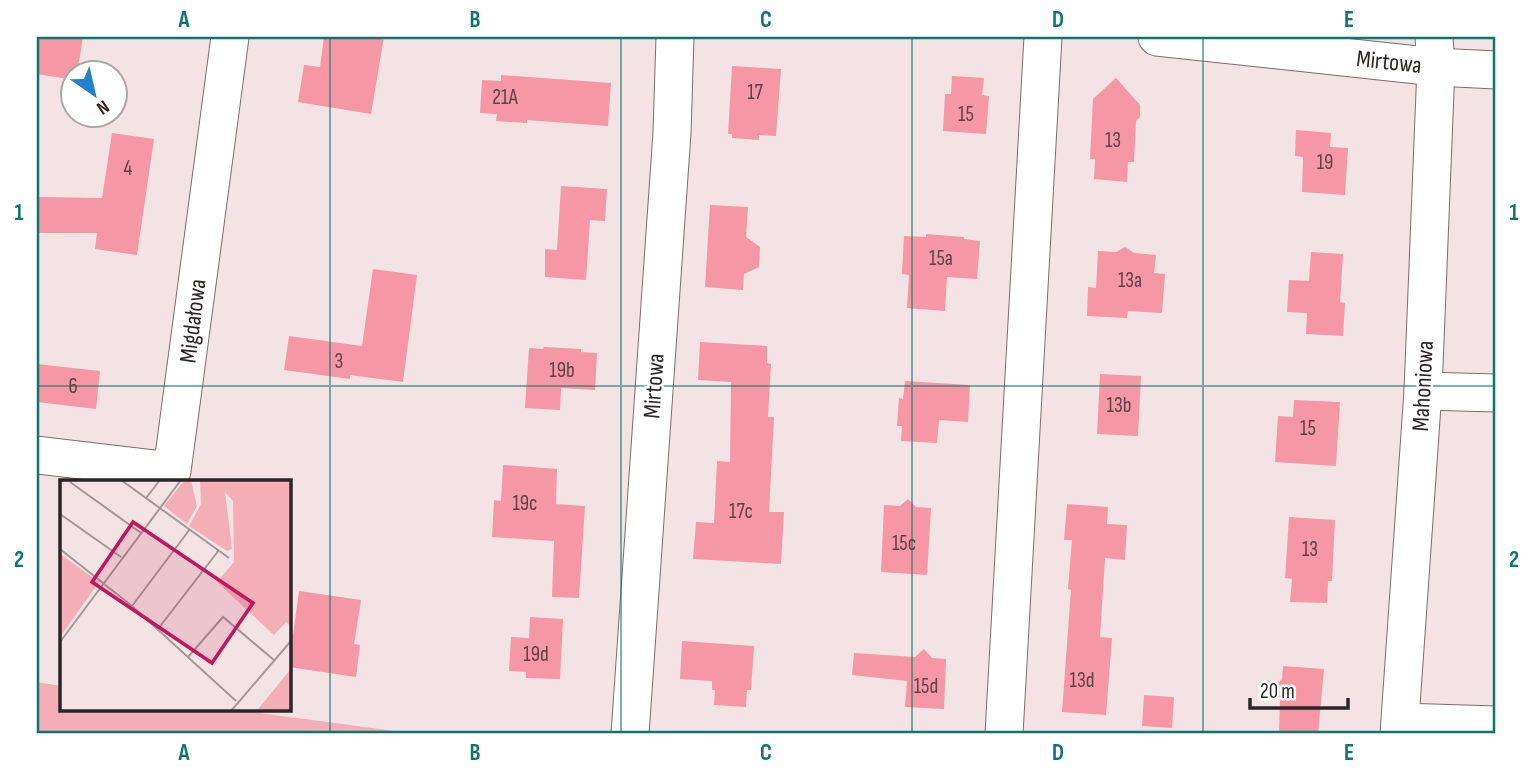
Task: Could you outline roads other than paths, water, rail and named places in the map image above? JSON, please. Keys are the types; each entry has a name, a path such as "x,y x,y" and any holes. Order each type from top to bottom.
{"street":[{"name":"Migdałowa","path":"37,455 172,471 230,37"},
{"name":"Mirtowa","path":"630,734 672,132 676,37"},
{"path":"1004,734 1043,37"},
{"name":"Mirtowa","path":"1157,37 1435,52 1496,71"},
{"name":"Mahoniowa","path":"1400,728 1423,391 1435,52"},
{"path":"1423,391 1496,393"},
{"path":"1400,728 1496,725"}]}
